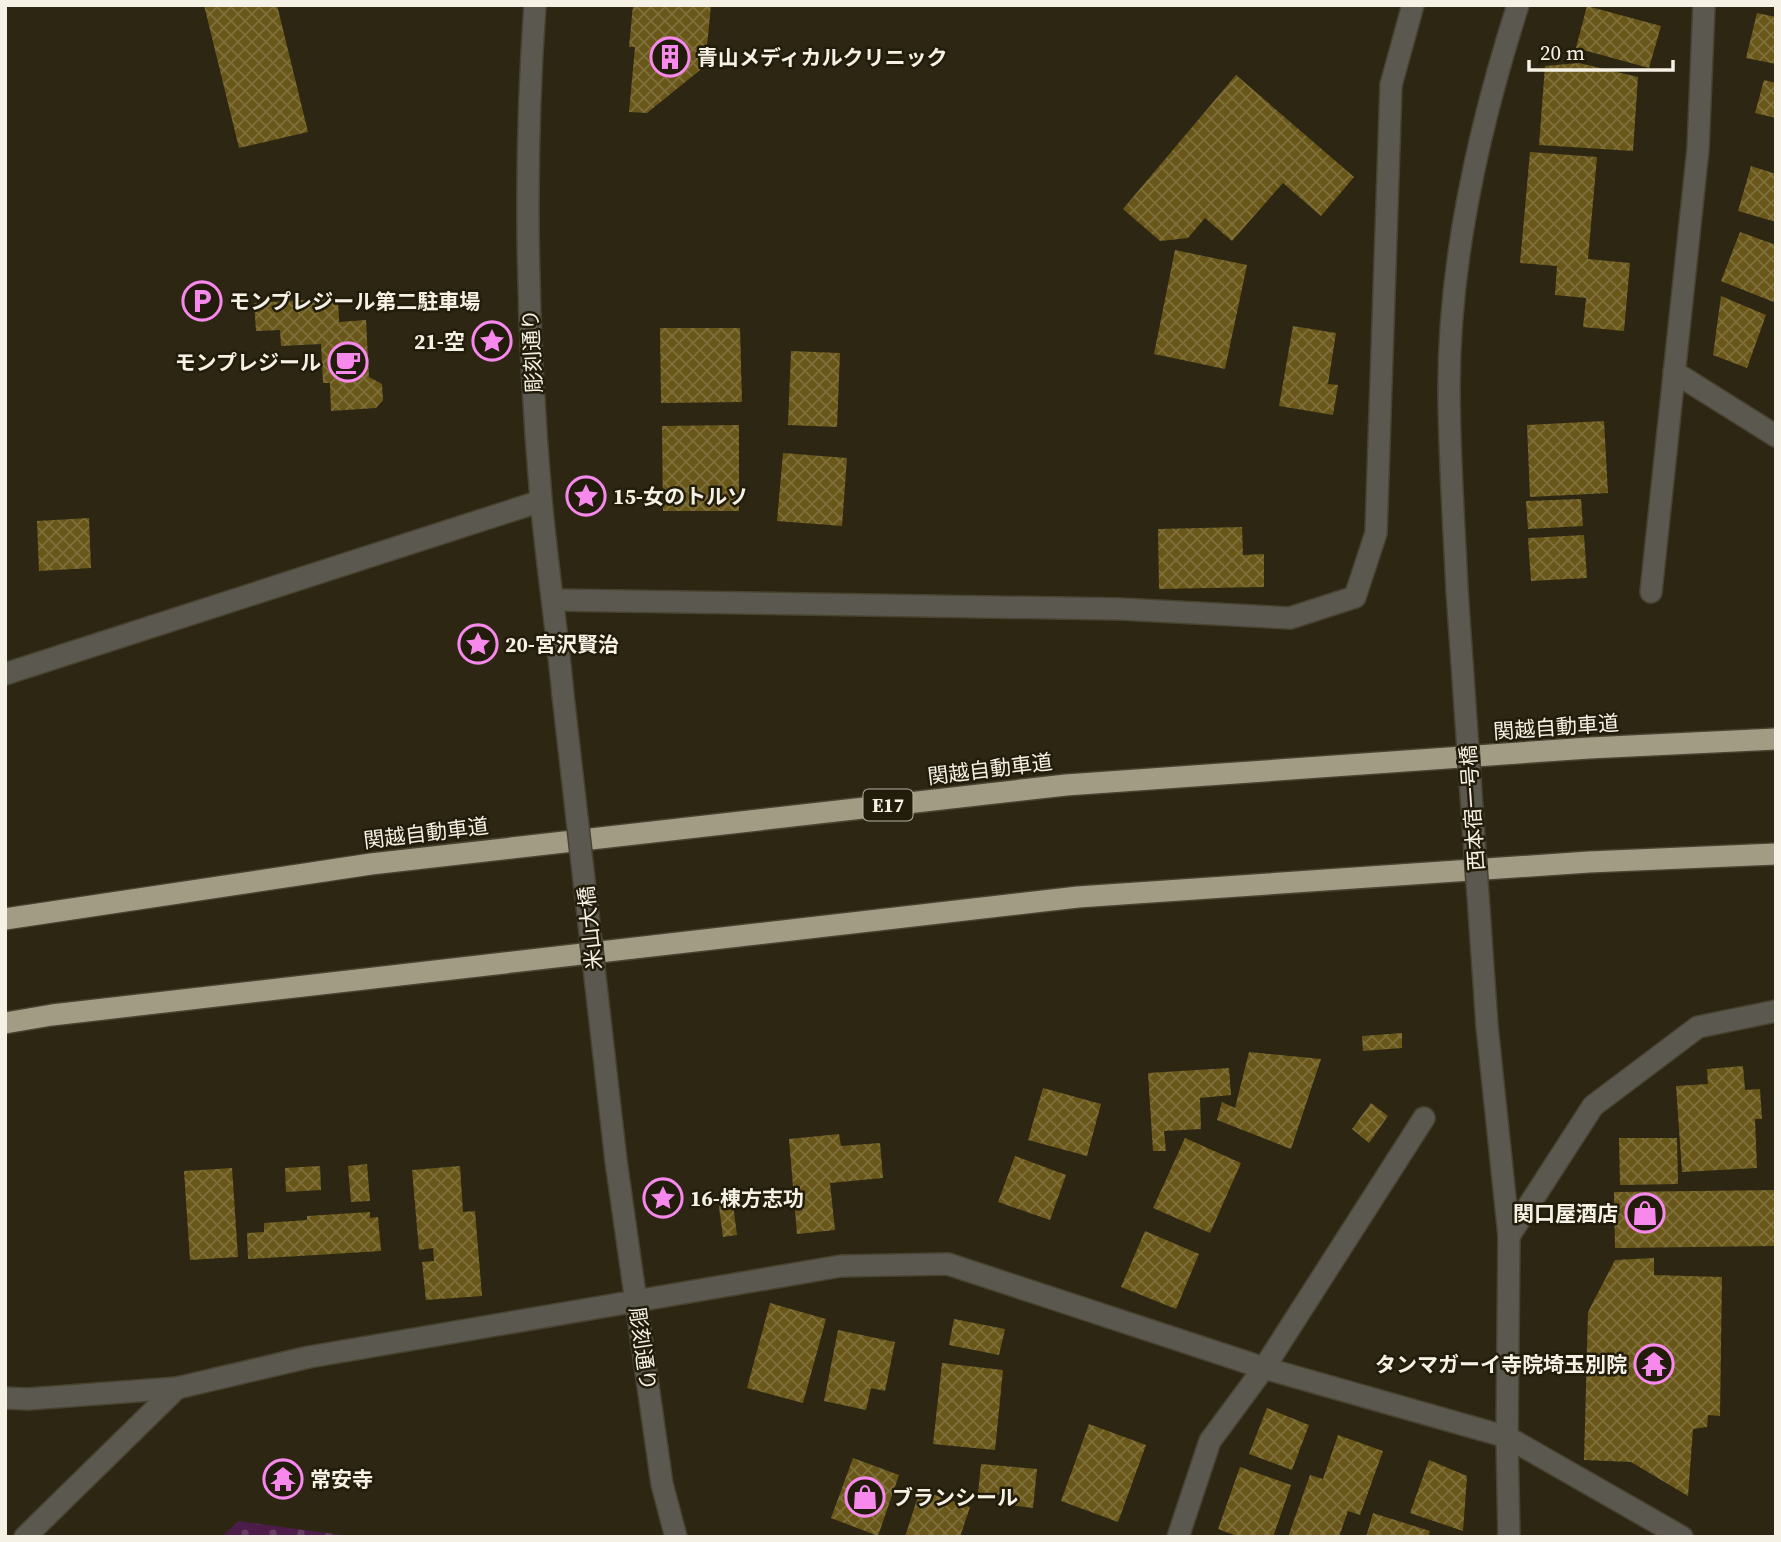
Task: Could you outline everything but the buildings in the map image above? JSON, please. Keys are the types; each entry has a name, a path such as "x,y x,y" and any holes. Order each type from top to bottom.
{"highway":[{"name":"関越自動車道","path":"5,919 371,864 1066,785 1589,748 1776,739"},
{"path":"5,1023 350,979 1078,897 1590,862 1776,854"}],"street":[{"name":"彫刻通り","path":"535,5 529,86 527,238 541,501 564,695"},
{"path":"554,600 1106,609 1290,618 1355,597 1376,533 1391,85 1413,5"},
{"name":"西本宿一号橋","path":"1509,1537 1509,1236 1487,1026 1457,590 1449,386 1457,271 1482,134 1518,5"},
{"path":"1650,592 1698,149 1704,5"},
{"path":"1674,372 1776,436"},
{"path":"5,674 541,501"},
{"name":"米山大橋","path":"564,695 616,1161"},
{"path":"1509,1236 1593,1105 1698,1027 1776,1011"},
{"path":"1178,1537 1210,1441 1264,1368 1424,1118"},
{"name":"彫刻通り","path":"616,1161 662,1484 676,1537"},
{"path":"5,1398 28,1399 177,1388 309,1357 841,1266 948,1264 1264,1368 1507,1437 1682,1537"},
{"path":"25,1537 177,1388"}],"green space":[{"path":"238,1521 357,1537 222,1537"}],"place":[{"name":"青山メディカルクリニック","path":"670,57"},
{"name":"モンプレジール第二駐車場","path":"202,301"},
{"name":"21-空","path":"492,341"},
{"name":"モンプレジール","path":"348,362"},
{"name":"15-女のトルソ","path":"586,496"},
{"name":"20-宮沢賢治","path":"478,644"},
{"name":"16-棟方志功","path":"663,1198"},
{"name":"関口屋酒店","path":"1645,1213"},
{"name":"タンマガーイ寺院埼玉別院","path":"1654,1364"},
{"name":"常安寺","path":"283,1479"},
{"name":"ブランシール","path":"865,1497"}]}
